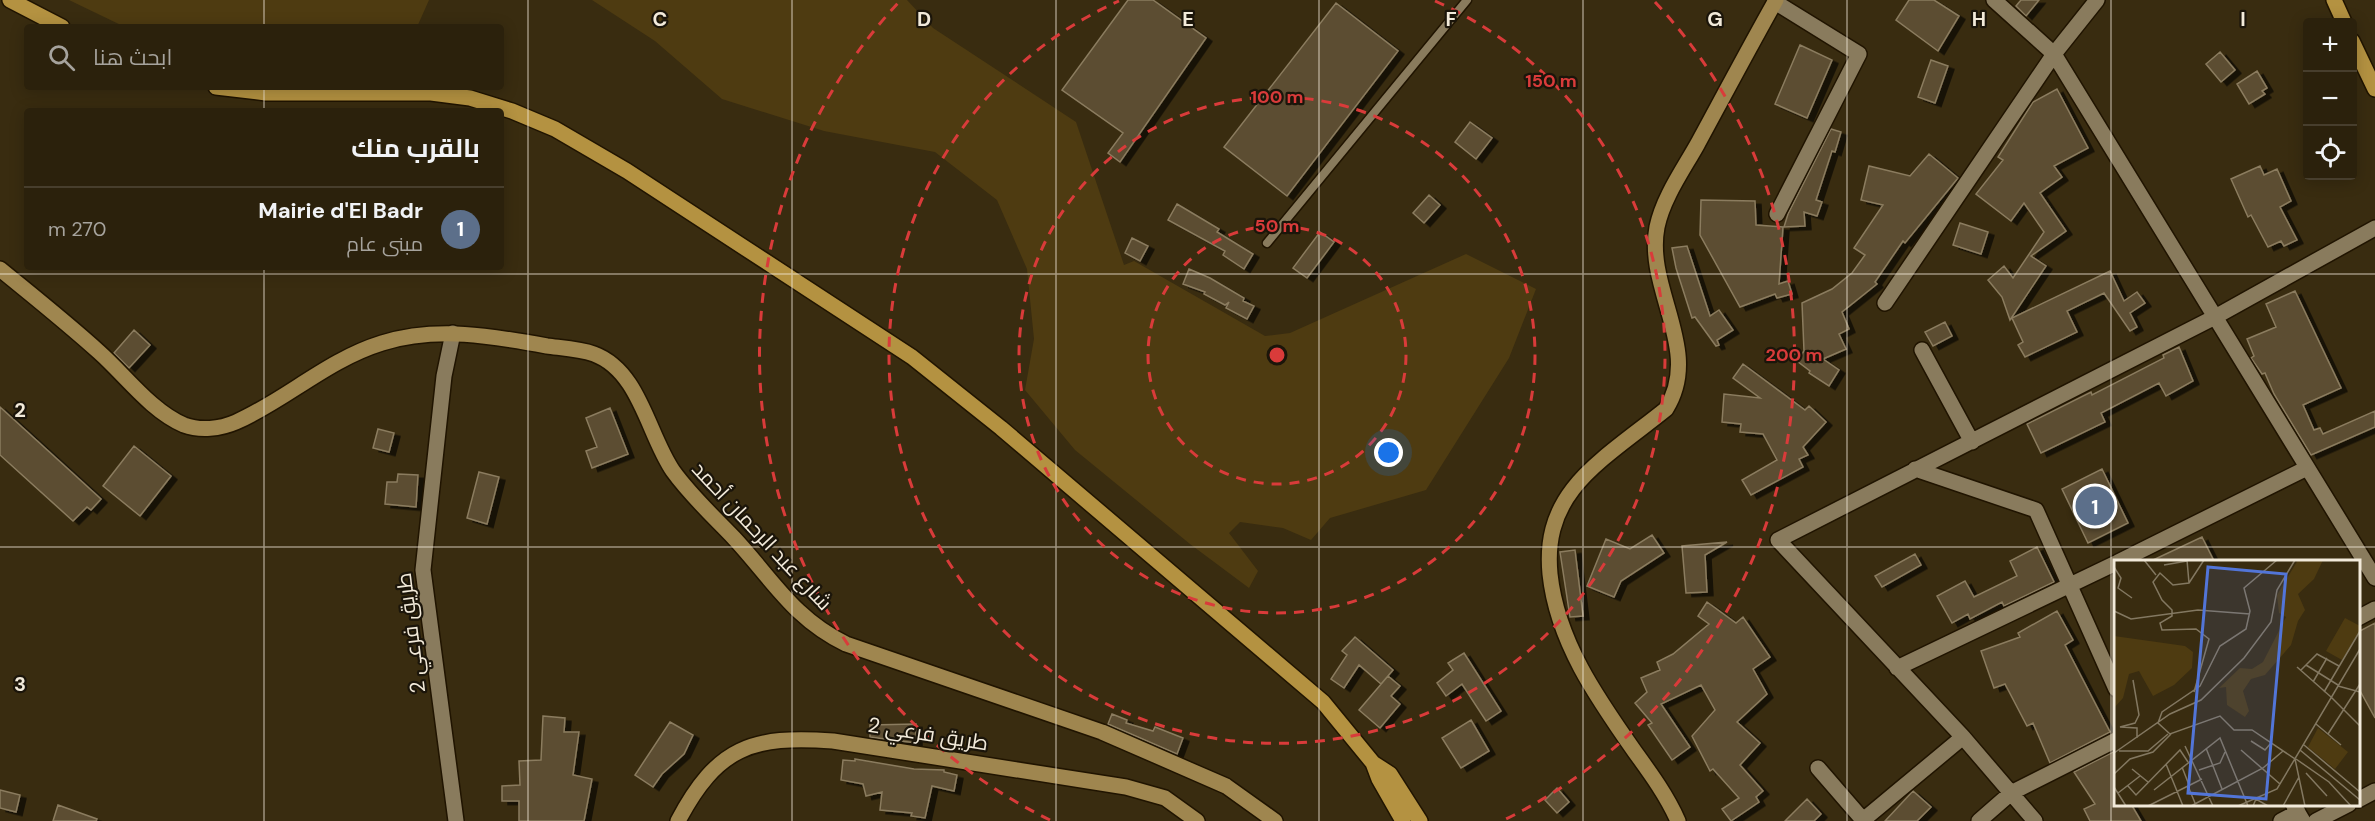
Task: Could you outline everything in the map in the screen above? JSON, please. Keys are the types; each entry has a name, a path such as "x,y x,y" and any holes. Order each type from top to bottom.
{"main road":[{"path":"10,0 56,24"},
{"path":"2334,0 2342,18"},
{"path":"1678,821 1670,802 1625,738 1567,644 1559,624 1551,584 1550,539 1554,520 1575,486 1666,409 1675,394 1680,356 1655,255 1657,226 1676,184 1775,1"},
{"path":"2357,51 2375,89"},
{"path":"241,90 266,93 431,93 480,101 499,108"},
{"path":"504,110 555,129 627,171 912,357 1010,436 1323,702 1373,763 1390,774 1420,821"},
{"name":"شارع عبد الرحمان أحمد","path":"0,269 97,350 165,414 184,425 202,429 236,422 346,358 382,343 453,333 489,336 592,353 613,363 628,382 671,468 688,492 736,540 807,622 830,637 885,659 1102,732 1226,786 1275,821"},
{"name":"طريق فرعي 2","path":"678,821 703,780 732,754 766,741 800,738 1093,780 1165,798 1197,821"},
{"path":"1373,763 1379,779 1403,821"}],"street":[{"path":"1994,0 2054,54 2375,578"},
{"path":"1885,303 2054,54 2097,0"},
{"path":"1775,1 1859,54 1778,214"},
{"path":"2035,821 1963,737 1778,540 2215,317 2375,228"},
{"name":"طريق فرعي 2","path":"453,333 444,376 423,570 456,821"},
{"path":"1922,350 1972,442"},
{"path":"2121,560 2307,468"},
{"path":"1915,469 2036,510 2114,687"},
{"path":"1897,668 2114,564"},
{"path":"2360,617 2375,609"},
{"path":"1818,768 1862,820 1963,737"},
{"path":"1979,821 2011,793 2114,741"},
{"path":"2360,799 2375,791"},
{"path":"2316,821 2345,806"},
{"path":"2281,821 2298,813"}],"lane":[{"path":"1267,243 1467,0"}],"shaded area":[{"path":"69,0 429,0 418,24 119,24"},
{"path":"592,0 907,0 933,28 1076,122 1124,265 1134,261 1265,336 1290,333 1466,254 1536,289 1509,358 1426,490 1330,518 1311,540 1283,528 1240,522 1229,533 1258,571 1249,588 1190,544 1075,450 1025,390 1034,339 1027,269 997,200 935,152 824,131 722,99 655,41"}],"building":[{"path":"1128,0 1153,0 1206,38 1120,162 1108,153 1123,133 1062,90"},
{"path":"1909,0 1934,0 1959,16 1938,51 1896,20"},
{"path":"2021,0 2039,0 2026,16 2016,6"},
{"path":"1336,3 1398,51 1287,196 1224,147"},
{"path":"1800,45 1832,60 1807,118 1775,104"},
{"path":"2220,52 2235,70 2221,82 2206,64"},
{"path":"1931,60 1948,66 1935,103 1918,97"},
{"path":"2257,71 2267,88 2262,91 2265,94 2249,104 2237,84"},
{"path":"2057,89 2088,148 2054,166 2062,177 2040,193 2066,231 2031,256 2046,266 2010,320 2002,297 1988,280 2004,266 2013,278 2044,232 2024,203 2011,221 1976,194 2003,160 1998,157 2033,102"},
{"path":"1470,122 1492,138 1476,159 1455,142"},
{"path":"1831,129 1841,132 1835,152 1832,151 1816,200 1822,202 1817,216 1804,212 1805,226 1784,227 1788,214"},
{"path":"1929,154 1958,178 1905,243 1903,241 1875,282 1877,284 1842,312 1849,329 1839,334 1846,349 1823,359 1839,370 1829,386 1809,373 1810,371 1797,361 1804,351 1802,303 1832,289 1852,273 1865,255 1854,248 1883,205 1861,200 1869,166 1910,176"},
{"path":"2260,166 2264,175 2277,169 2291,201 2280,207 2297,240 2284,246 2281,241 2268,247 2251,215 2248,217 2231,179"},
{"path":"1429,195 1440,205 1424,223 1413,213"},
{"path":"1701,200 1755,201 1756,225 1783,227 1779,284 1788,281 1792,294 1777,298 1775,294 1740,307 1700,235"},
{"path":"1177,204 1219,229 1217,232 1253,254 1244,269 1223,255 1225,251 1168,220"},
{"path":"1960,223 1988,232 1981,254 1953,245"},
{"path":"1320,232 1334,242 1307,278 1293,268"},
{"path":"1132,238 1148,246 1140,261 1125,253"},
{"path":"1687,246 1710,316 1719,310 1733,330 1717,340 1719,345 1716,346 1695,317 1692,318 1676,268 1672,248"},
{"path":"1189,269 1210,278 1254,306 1247,319 1226,308 1229,302 1225,305 1204,294 1205,292 1183,284"},
{"path":"2110,271 2124,301 2137,292 2145,303 2130,313 2137,327 2130,331 2104,293 2067,311 2077,332 2025,357 2018,345 2023,342 2012,318"},
{"path":"2295,291 2341,388 2303,405 2314,430 2320,428 2323,434 2375,411 2375,427 2311,455 2274,394 2265,373 2262,374 2251,358 2254,356 2247,339 2276,327 2266,304"},
{"path":"1945,322 1952,336 1933,346 1925,332"},
{"path":"134,330 150,345 129,368 114,353"},
{"path":"2179,347 2193,381 2166,396 2159,383 2101,413 2105,422 2041,453 2027,424 2091,392 2092,395 2164,358 2163,355"},
{"path":"1743,364 1805,410 1809,406 1826,422 1803,447 1808,455 1799,459 1803,467 1751,495 1742,480 1777,460 1763,434 1740,432 1741,424 1722,422 1724,394 1760,398 1733,378"},
{"path":"0,407 101,499 91,510 87,507 73,521 0,455"},
{"path":"610,408 628,454 592,468 586,451 597,447 586,418"},
{"path":"378,429 394,433 389,452 373,448"},
{"path":"134,446 171,476 140,516 103,486"},
{"path":"2102,469 2128,523 2088,543 2062,489"},
{"path":"479,472 499,477 487,524 467,518"},
{"path":"398,474 418,475 416,507 385,504 387,482 397,482"},
{"path":"1652,535 1664,553 1621,581 1614,597 1587,586 1606,539 1630,549"},
{"path":"2202,537 2214,560 2153,560"},
{"path":"1727,542 1705,555 1707,592 1686,593 1682,546"},
{"path":"2037,547 2054,582 2004,606 2002,602 1970,619 1968,614 1952,623 1937,596 1965,581 1974,597 2017,576 2010,561"},
{"path":"1575,550 1583,616 1570,617 1560,552"},
{"path":"1915,554 1921,565 1882,587 1875,576"},
{"path":"1707,602 1736,623 1743,617 1770,657 1753,669 1767,694 1737,722 1760,743 1740,765 1763,791 1756,797 1759,802 1731,821 1722,809 1739,798 1713,769 1710,771 1692,736 1715,710 1701,685 1661,704 1690,747 1672,760 1648,725 1652,723 1635,703 1647,692 1641,678 1660,670 1657,662 1673,654 1709,624 1698,616"},
{"path":"2057,611 2073,640 2065,645 2110,732 2050,763 2033,723 2027,726 2005,684 1994,688 1981,651 2020,637 2018,633"},
{"path":"2375,623 2375,718 2360,691 2360,631"},
{"path":"1355,637 1393,670 1381,684 1359,665 1344,688 1331,679 1347,655 1342,651"},
{"path":"1464,653 1501,711 1486,721 1462,684 1446,696 1437,683 1453,670 1448,663"},
{"path":"1388,676 1400,686 1391,696 1400,704 1380,728 1359,710"},
{"path":"1112,714 1127,720 1126,723 1153,731 1155,727 1183,738 1177,754 1108,724"},
{"path":"543,716 565,718 564,732 579,732 573,775 592,779 584,821 519,821 519,801 502,801 502,786 520,785 519,761 541,760"},
{"path":"1471,720 1489,751 1461,768 1442,738"},
{"path":"670,722 693,735 684,754 662,774 653,787 635,775"},
{"path":"916,724 916,743 870,737 870,725"},
{"path":"2114,752 2114,806 2132,806 2141,821 2090,821 2084,809 2095,804 2074,772"},
{"path":"855,759 914,769 944,770 944,772 957,775 954,791 932,786 925,818 911,816 912,813 880,810 882,792 866,796 863,784 841,780 843,760 855,761"},
{"path":"1557,788 1569,802 1557,813 1545,800"},
{"path":"0,790 20,795 16,812 0,808"},
{"path":"1913,791 1931,807 1917,821 1885,821"},
{"path":"1807,799 1821,814 1814,821 1785,821"},
{"path":"58,805 97,819 96,821 53,821"}],"place":[{"name":"Mairie d'El Badr","path":"2095,506"}]}
